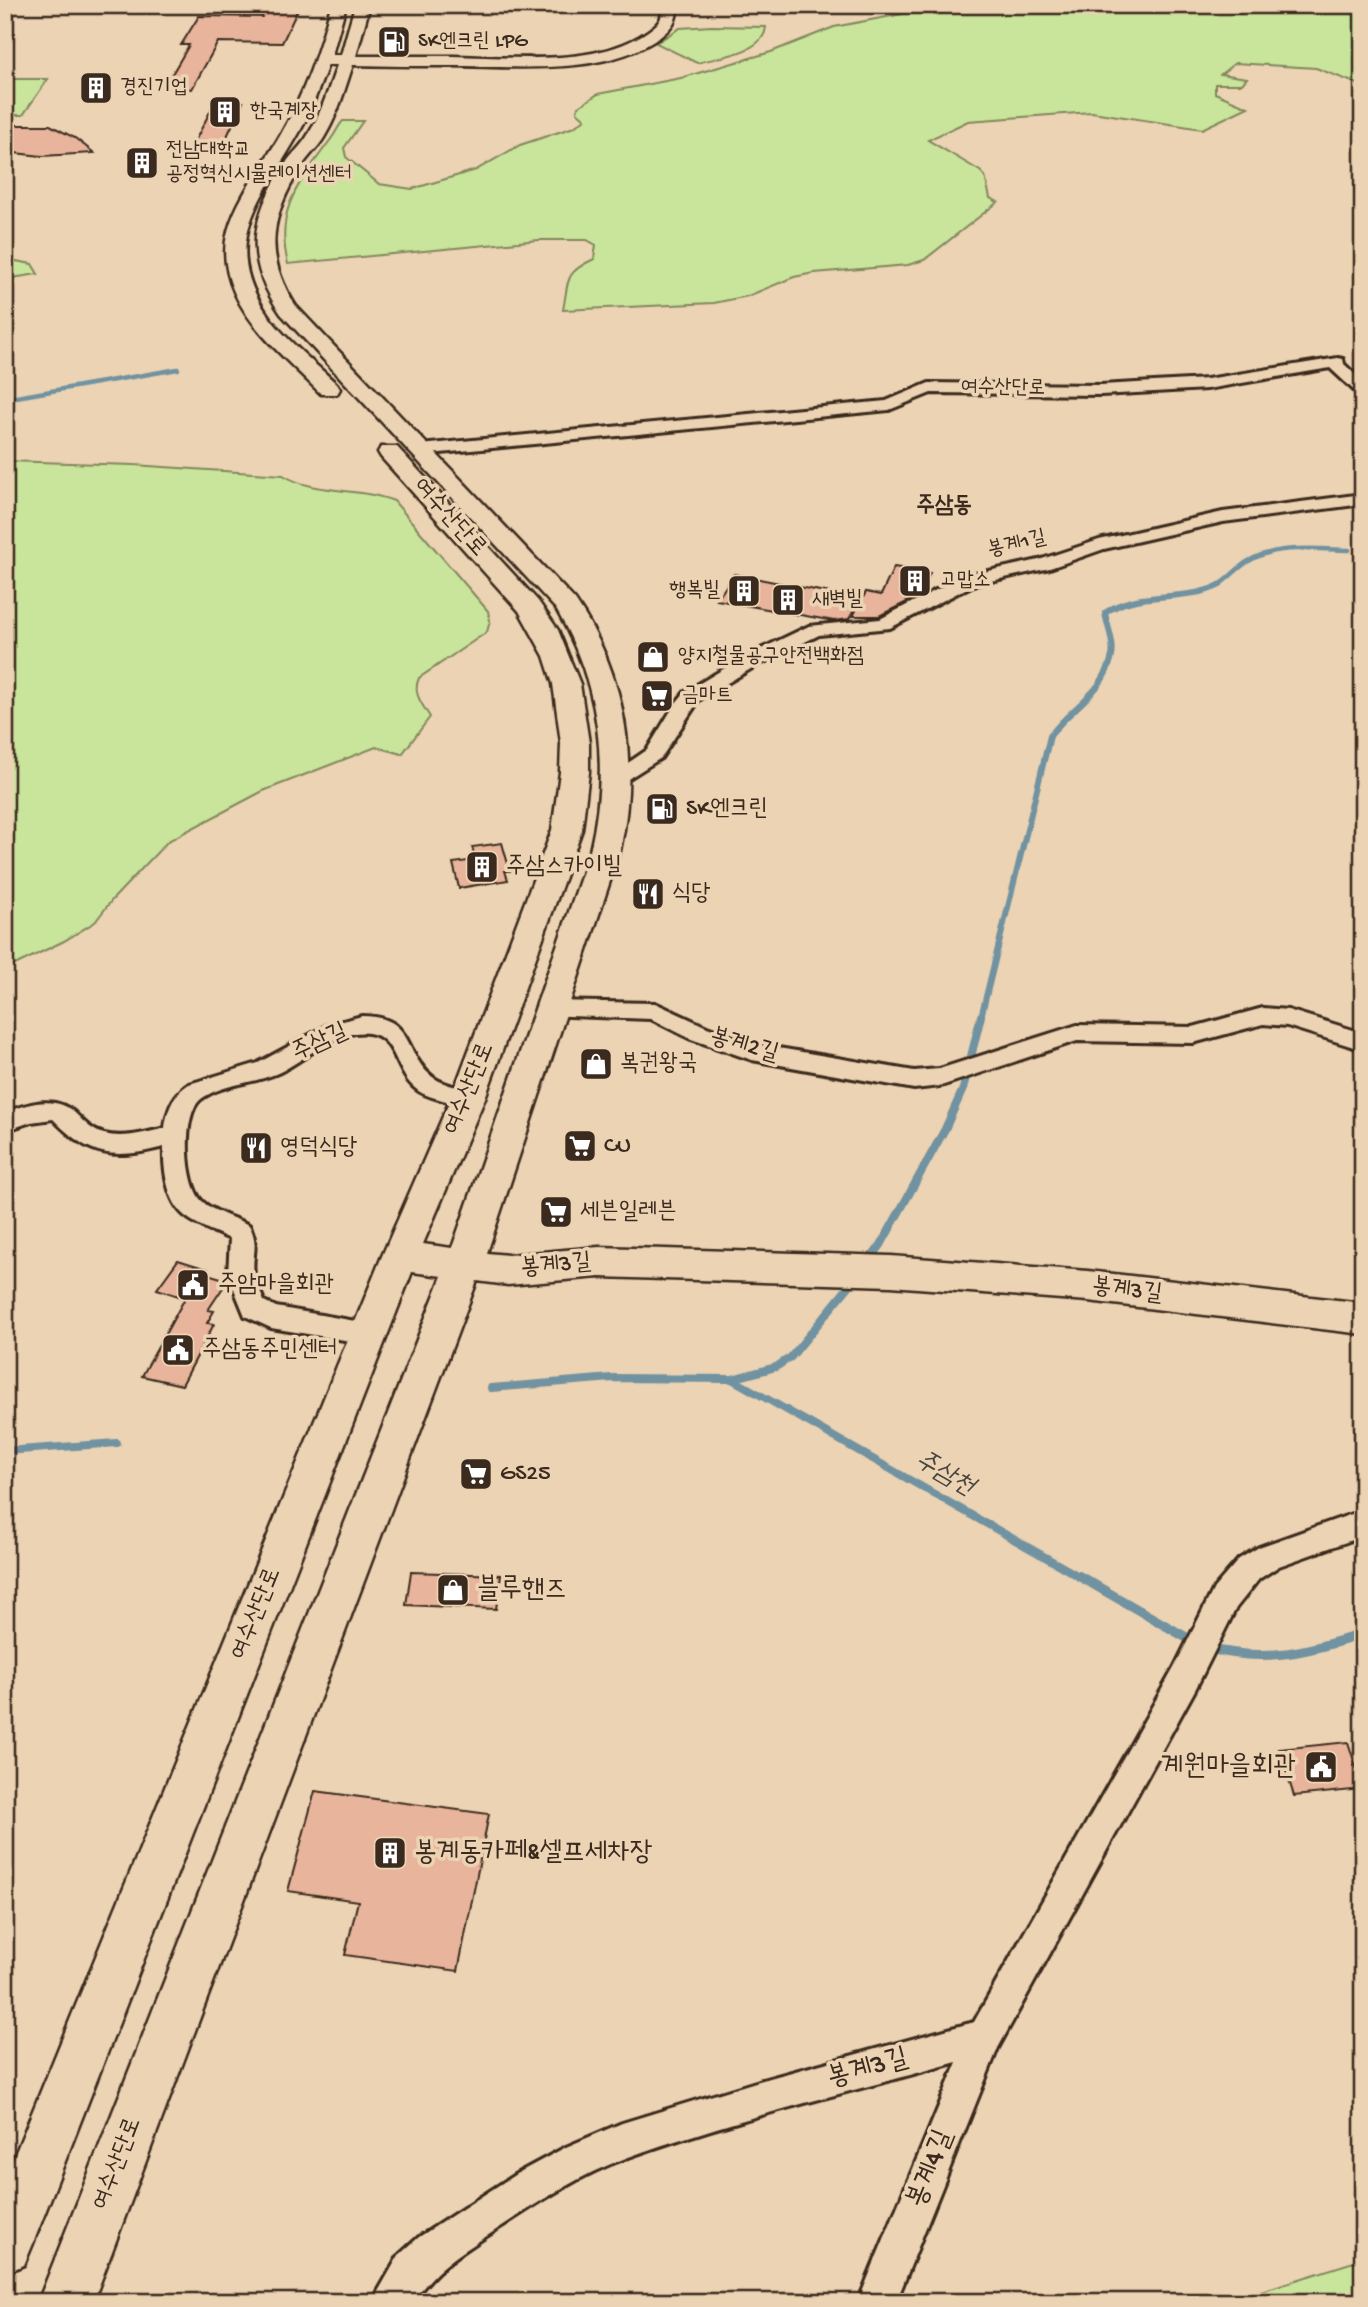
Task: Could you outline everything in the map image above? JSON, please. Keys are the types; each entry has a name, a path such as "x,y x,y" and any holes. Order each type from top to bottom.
{"street":[{"path":"340,5 322,58 292,130 244,213 237,232 234,258 244,292 259,317 342,402"},
{"name":"여수산단로","path":"65,2302 464,1266 608,842 614,812 614,736 603,686 575,617 288,310 276,291 264,256 262,232 267,214 296,163 320,130 349,59 363,5"},
{"path":"349,59 545,59 596,52 618,47 645,34 660,18 661,5"},
{"path":"322,58 515,62 562,61 599,56 626,49 660,31 669,21 670,11 667,5"},
{"name":"여수산단로","path":"420,450 889,405 929,388 1101,390 1207,384 1336,363 1363,391"},
{"name":"여수산단로","path":"5,2246 400,1256 468,1098 567,830 574,778 575,732 569,696 550,643 535,614 370,431"},
{"name":"봉계1길","path":"616,778 654,754 684,704 692,696 747,663 815,630 884,624 967,581 1044,564 1099,545 1223,517 1363,499"},
{"path":"574,778 616,778"},
{"name":"봉계2길","path":"550,1009 655,1012 699,1033 766,1055 914,1080 941,1077 1077,1033 1193,1035 1263,1016 1288,1018 1363,1042"},
{"name":"주삼길","path":"369,1334 271,1317 254,1308 241,1274 243,1238 234,1228 187,1204 180,1186 174,1135 187,1098 194,1092 266,1068 349,1026 374,1025 387,1029 421,1080 438,1090 468,1098"},
{"path":"5,1122 34,1112 53,1110 59,1111 85,1136 110,1144 145,1142 174,1135"},
{"name":"봉계3길","path":"400,1256 508,1270 599,1262 816,1266 1088,1286 1363,1319"},
{"path":"985,2037 1234,1586 1257,1563 1269,1556 1363,1523"},
{"name":"봉계3길","path":"391,2302 412,2268 432,2249 529,2187 579,2160 622,2141 759,2099 985,2037"},
{"name":"봉계4길","path":"877,2302 985,2037"}],"green space":[{"path":"995,5 1187,5 1242,14 1244,5 1363,5 1363,86 1316,68 1235,63 1221,74 1247,78 1242,84 1215,84 1215,93 1248,107 1202,129 1092,112 968,121 928,140 980,171 985,176 990,198 998,202 924,260 908,265 794,277 748,296 714,303 563,310 573,273 594,259 596,245 587,240 539,240 288,264 284,227 287,211 300,183 343,121 363,121 344,148 346,157 379,184 412,189 476,170 520,145 574,127 585,119 577,112 578,107 598,94 681,78 771,52 834,27 923,10"},
{"path":"766,27 763,36 749,48 697,63 656,43 680,28"},
{"path":"5,79 48,79 23,115 5,115"},
{"path":"5,259 32,264 38,274 5,279"},
{"path":"5,461 134,465 283,475 309,486 394,501 488,611 490,621 487,632 419,678 417,694 430,717 402,754 376,747 263,791 168,841 112,900 95,922 64,941 5,970"},
{"path":"1363,2259 1363,2302 1226,2302"}],"building":[{"path":"267,5 300,5 282,43 218,42 192,89 165,86 189,45 181,45 199,16 262,17"},
{"path":"215,102 243,102 224,143 194,143"},
{"path":"5,125 50,125 75,138 94,153 42,156 5,152"},
{"path":"894,567 930,573 920,595 914,594 911,600 879,616 853,616 866,592 881,595"},
{"path":"734,574 860,599 849,619 834,621 717,600"},
{"name":"주삼스카이빌","path":"502,843 510,871 505,871 508,880 459,888 453,863 476,860 472,847"},
{"name":"주삼동주민센터","path":"178,1260 207,1269 204,1273 228,1280 208,1310 214,1311 207,1323 214,1324 182,1385 142,1376 185,1298 157,1289"},
{"name":"블루핸즈","path":"411,1572 501,1575 496,1609 406,1605"},
{"name":"계원마을회관","path":"1348,1742 1363,1789 1294,1796 1279,1749"},
{"name":"봉계동카페&셀프세차장","path":"315,1791 489,1814 458,1971 345,1955 358,1901 288,1891"}],"waterway":[{"path":"5,399 178,369"},
{"path":"1217,586 1247,562 1270,552 1296,549 1349,550"},
{"path":"981,1017 1050,736 1094,691 1108,669 1112,656 1112,640 1105,613 1132,601 1192,594 1220,585"},
{"path":"869,1261 881,1245 945,1129 963,1089 981,1016"},
{"path":"732,1379 776,1367 791,1357 855,1279"},
{"name":"주삼천","path":"491,1388 612,1378 732,1379"},
{"name":"주삼천","path":"732,1379 1082,1578"},
{"name":"주삼천","path":"5,1451 117,1443"},
{"name":"주삼천","path":"1079,1576 1196,1643"},
{"name":"주삼천","path":"1207,1648 1248,1655 1268,1655 1305,1650 1363,1634"}],"place":[{"name":"SK엔크린 LPG","path":"394,42"},
{"name":"경진기업","path":"96,88"},
{"name":"한국계장","path":"225,112"},
{"name":"전남대학교 공정혁신시뮬레이션센터","path":"142,163"},
{"name":"고맙소","path":"915,581"},
{"name":"행복빌","path":"744,591"},
{"name":"새벽빌","path":"788,600"},
{"name":"양지철물공구안전백화점","path":"653,657"},
{"name":"금마트","path":"657,696"},
{"name":"SK엔크린","path":"662,809"},
{"name":"주삼스카이빌","path":"482,867"},
{"name":"식당","path":"648,894"},
{"name":"복권왕국","path":"596,1064"},
{"name":"CU","path":"580,1146"},
{"name":"영덕식당","path":"256,1148"},
{"name":"세븐일레븐","path":"556,1212"},
{"name":"주암마을회관","path":"193,1285"},
{"name":"주삼동주민센터","path":"178,1350"},
{"name":"GS25","path":"476,1474"},
{"name":"블루핸즈","path":"453,1590"},
{"name":"계원마을회관","path":"1321,1767"},
{"name":"봉계동카페&셀프세차장","path":"390,1853"}],"district":[{"name":"주삼동","path":"944,506"}]}
